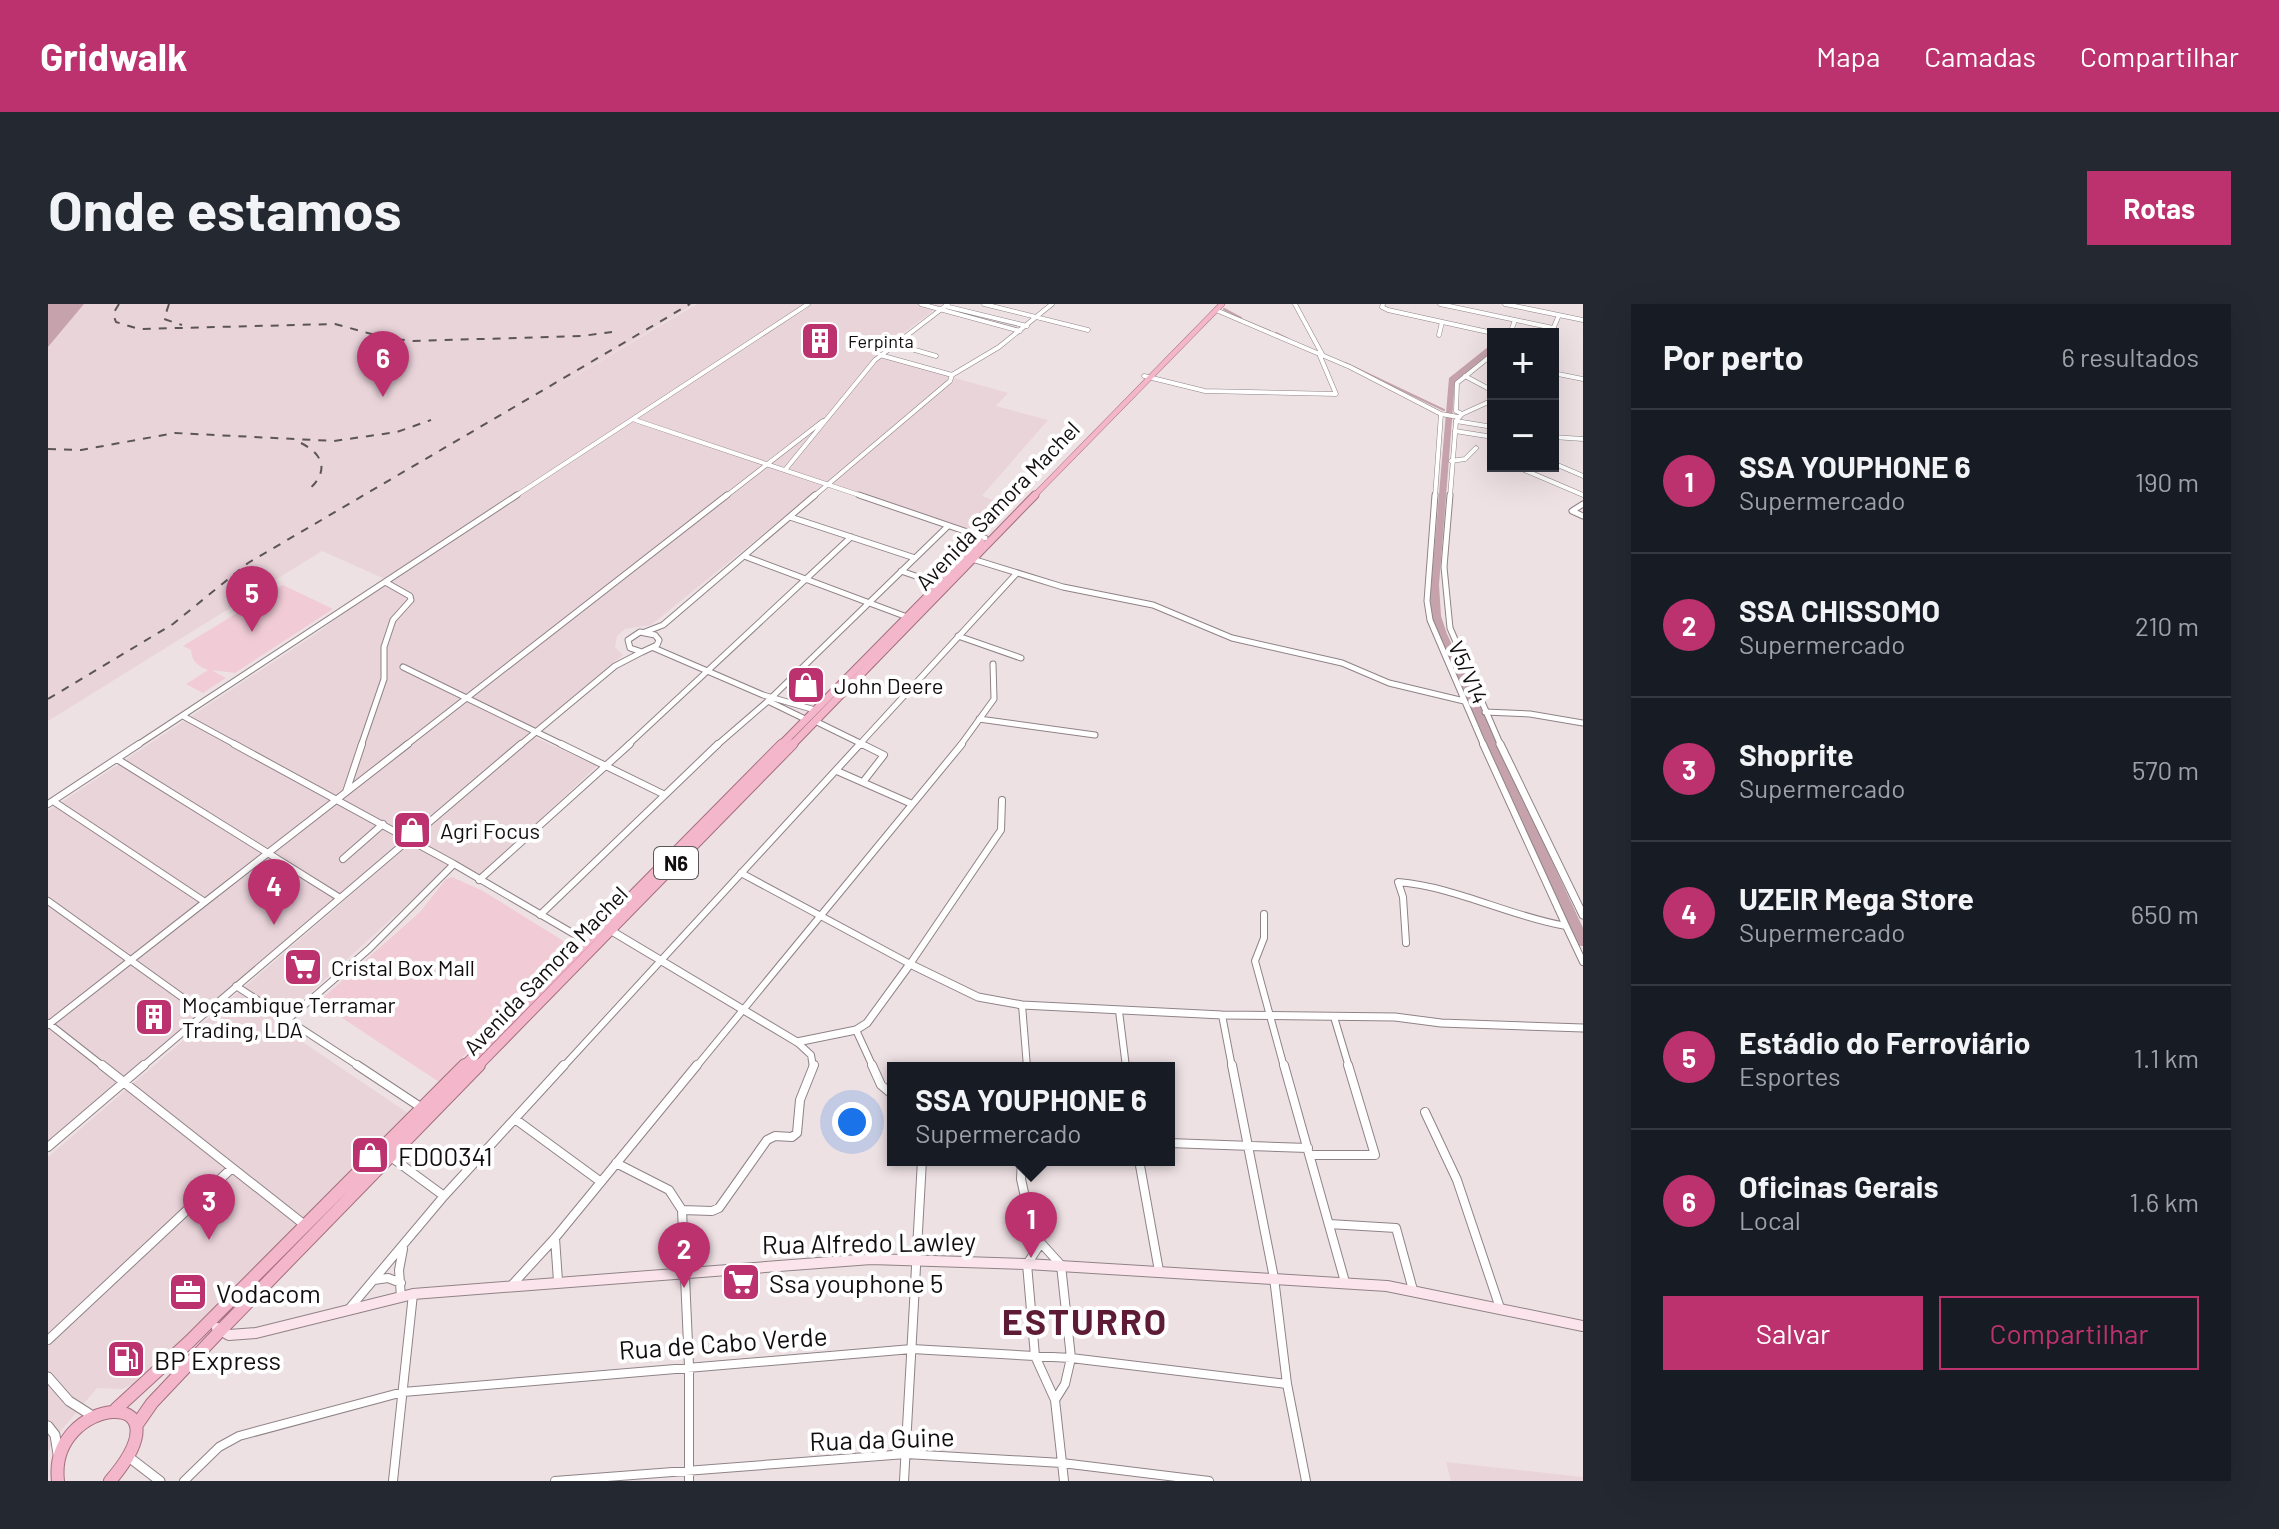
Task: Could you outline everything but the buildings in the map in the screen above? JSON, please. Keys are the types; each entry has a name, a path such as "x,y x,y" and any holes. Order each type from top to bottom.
{"highway":[{"name":"Avenida Samora Machel","path":"810,720 815,710 939,584 969,558 985,538 1218,306"},
{"name":"Avenida Samora Machel","path":"136,1426 152,1403 221,1330 306,1226 391,1157 422,1108 437,1102 586,941 640,894 1147,377"},
{"name":"Avenida Samora Machel","path":"116,1409 277,1263 437,1102 571,974 640,894"},
{"path":"560,968 571,974"},
{"path":"54,1477 58,1454 69,1434 91,1415 116,1409 130,1415 136,1426 136,1441 130,1458 110,1481"}],"main road":[{"name":"Rua Alfredo Lawley","path":"208,1324 229,1335 248,1334 407,1296 685,1271 871,1259 918,1259 1345,1282 1413,1290 1583,1326"}],"street":[{"path":"205,902 50,803 808,304"},
{"path":"921,304 1020,331"},
{"path":"984,304 1088,330"},
{"path":"615,666 630,637 663,625 950,381 952,375 1039,318 1052,304"},
{"path":"1147,377 1205,391 1336,394 1321,355 1295,304"},
{"path":"1383,304 1382,307 1388,310 1487,332"},
{"path":"1440,304 1553,328 1559,315"},
{"path":"1467,327 1482,304"},
{"path":"1508,304 1583,320"},
{"path":"1508,304 1515,320 1512,328"},
{"path":"785,470 880,355 947,305 1027,326"},
{"path":"1218,306 1441,414 1487,425"},
{"path":"1439,335 1442,322"},
{"path":"894,344 936,356"},
{"path":"880,355 952,375"},
{"path":"1487,359 1457,383 1455,392 1459,417 1451,461 1445,542 1445,601 1450,628 1485,712 1583,915"},
{"path":"1559,374 1583,379"},
{"path":"1464,376 1487,388"},
{"path":"1459,417 1487,403"},
{"name":"V5/V14","path":"1441,414 1427,601 1430,620 1583,962"},
{"path":"635,420 985,538"},
{"path":"306,1226 48,1024 823,421"},
{"path":"1455,431 1487,436"},
{"path":"1559,437 1583,439"},
{"path":"1451,461 1465,459 1476,448"},
{"path":"1559,464 1583,474"},
{"path":"1529,472 1583,495"},
{"path":"1583,504 1572,511 1583,516"},
{"path":"790,517 915,558"},
{"path":"540,915 774,696 948,526"},
{"path":"479,880 851,537"},
{"path":"744,556 907,617"},
{"path":"969,558 1078,591 1153,605 1232,638 1342,663 1389,683 1464,701"},
{"path":"901,571 939,584"},
{"path":"349,1309 444,1196 1016,574"},
{"path":"346,792 384,679 384,647 393,620 411,600 407,593 387,583"},
{"path":"48,1147 615,666 654,648 659,642 663,625"},
{"path":"645,632 658,637"},
{"path":"958,636 1021,658"},
{"path":"628,646 642,652"},
{"path":"654,648 763,695 815,710"},
{"path":"512,1285 555,1238 820,917 979,719 994,699 993,664"},
{"path":"403,667 665,795"},
{"path":"763,695 768,701 884,755 863,782"},
{"path":"1485,712 1530,714 1583,723"},
{"path":"183,716 410,839 586,941"},
{"path":"979,719 1095,735"},
{"path":"117,759 340,898"},
{"path":"837,771 912,804"},
{"path":"797,1042 856,1030 874,1016 1001,830 1002,800"},
{"path":"343,859 383,824"},
{"path":"286,1021 369,949 454,864"},
{"path":"741,873 978,997 1022,1005 1119,1011 1583,1028"},
{"path":"1406,943 1403,897 1398,882 1461,893 1520,918 1566,926"},
{"path":"48,901 204,1013"},
{"path":"1264,914 1264,938 1255,961 1345,1282"},
{"path":"610,930 797,1042 811,1055 814,1064 800,1100 797,1133 792,1137 775,1136 767,1140 719,1208 712,1211 682,1210"},
{"path":"236,986 422,1108"},
{"path":"1022,1005 1027,1062"},
{"path":"1119,1011 1125,1062"},
{"path":"1222,1015 1274,1278 1287,1384 1306,1481"},
{"path":"1175,1143 1375,1155 1334,1017"},
{"path":"856,1030 881,1085 887,1090"},
{"path":"1425,1112 1457,1180 1500,1308"},
{"path":"515,1119 601,1182"},
{"path":"391,1157 444,1196"},
{"path":"616,1163 669,1190 682,1210 689,1366 689,1476"},
{"path":"904,1481 922,1166"},
{"path":"1022,1166 1025,1197 1041,1243 1061,1265 1071,1358 1065,1384 1055,1400"},
{"path":"1140,1166 1159,1271"},
{"path":"48,1340 232,1168"},
{"path":"1329,1224 1396,1228 1413,1290"},
{"path":"555,1238 558,1281"},
{"path":"1041,1243 1027,1264 1035,1356 1055,1400 1064,1481"},
{"path":"393,1481 403,1392 407,1296 399,1270 404,1246"},
{"path":"374,1280 393,1279 401,1283"},
{"name":"Rua de Cabo Verde","path":"184,1481 219,1447 239,1436 403,1392 689,1366 912,1349 1071,1358 1287,1384"},
{"path":"48,1377 69,1401 91,1415"},
{"path":"48,1426 55,1435 58,1454"},
{"name":"Rua da Guine","path":"555,1481 689,1476 906,1454 1062,1463 1209,1481"},
{"path":"130,1458 160,1481"}],"shaded area":[{"path":"48,304 84,304 48,347"},
{"path":"84,304 694,304 514,412 697,304 942,304 874,355 1008,393 996,406 1048,420 982,496 1011,507 985,534 825,484 651,625 625,629 617,636 615,647 623,655 48,1145 48,811 320,631 387,580 322,551 48,721 48,347"},
{"path":"1487,348 1487,356 1455,382 1439,585 1441,616 1583,928 1583,946 1578,946 1433,624 1430,599 1449,378"},
{"path":"283,585 333,609 235,673 211,670 226,678 203,693 186,684 208,670 196,663 191,650 183,646"},
{"path":"534,737 597,766 481,875 455,861 276,1024 408,1113 148,1378 122,1389 97,1388 54,1439 48,1452 48,1157"},
{"path":"452,877 483,891 570,945 439,1082 318,1002 420,912 446,879"},
{"path":"1446,1462 1583,1477 1583,1481 1451,1481"}],"waterway":[{"path":"1224,309 1241,318"},
{"path":"1276,333 1288,339"},
{"path":"1345,363 1444,410"}],"railway":[{"path":"119,304 113,314 116,322 139,329 335,324 386,338 413,341 582,336 612,332"},
{"path":"169,304 164,319 182,325"},
{"path":"48,699 173,624 248,563 690,304"},
{"path":"48,449 81,450 175,433 334,441 397,432 431,420"},
{"path":"301,443 315,453 321,465 319,478 307,491"}],"place":[{"name":"Ferpinta","path":"820,341"},
{"name":"Oficinas Gerais","path":"383,397"},
{"name":"Estádio do Ferroviário","path":"252,632"},
{"name":"John Deere","path":"806,685"},
{"name":"Agri Focus","path":"412,830"},
{"name":"UZEIR Mega Store","path":"274,925"},
{"name":"Cristal Box Mall","path":"303,967"},
{"name":"Moçambique Terramar Trading, LDA","path":"154,1017"},
{"name":"FD00341","path":"370,1155"},
{"name":"Shoprite","path":"209,1240"},
{"name":"SSA YOUPHONE 6","path":"1031,1258"},
{"name":"Ssa youphone 5","path":"741,1282"},
{"name":"SSA CHISSOMO","path":"684,1288"},
{"name":"Vodacom","path":"188,1292"},
{"name":"BP Express","path":"126,1359"}],"district":[{"name":"ESTURRO","path":"1085,1320"}]}
